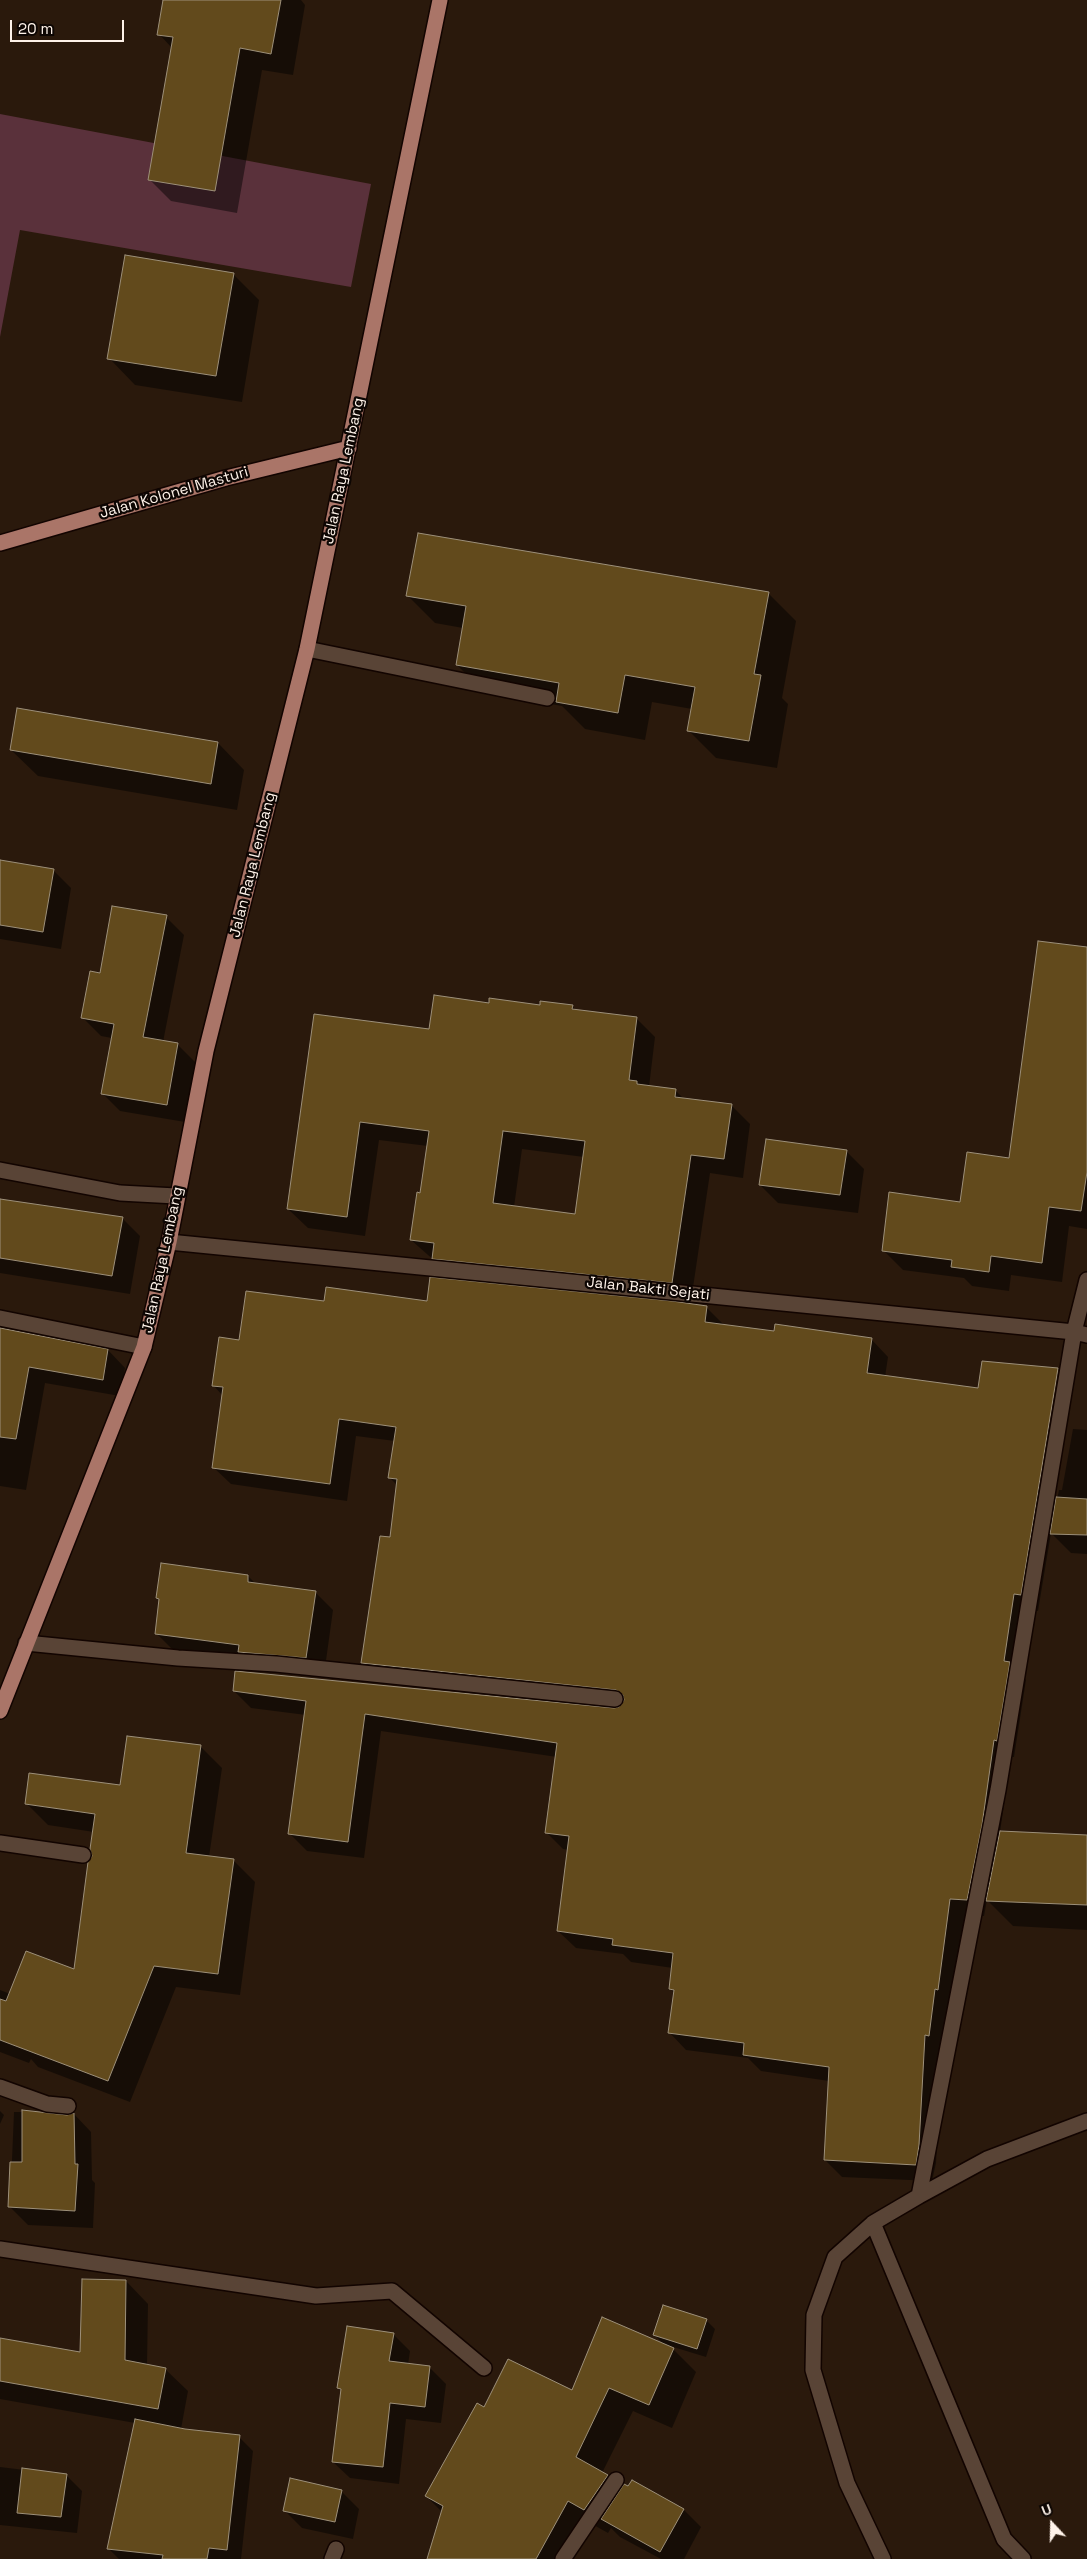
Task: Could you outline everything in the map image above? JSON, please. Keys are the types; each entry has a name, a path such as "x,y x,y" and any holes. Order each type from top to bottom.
{"main road":[{"name":"Jalan Raya Lembang","path":"0,1711 144,1347 169,1242 176,1196 206,1050 307,649 440,0"},
{"name":"Jalan Kolonel Masturi","path":"0,542 226,478 349,448"}],"street":[{"path":"307,649 546,698"},
{"path":"0,1170 120,1193 176,1196"},
{"name":"Jalan Bakti Sejati","path":"169,1242 1081,1333"},
{"path":"919,2196 998,1790 1081,1333 1087,1280"},
{"path":"0,1318 144,1347"},
{"path":"26,1643 178,1658 276,1664 615,1698"},
{"path":"0,1842 83,1855"},
{"path":"0,2087 47,2104 68,2106"},
{"path":"883,2559 847,2483 813,2370 814,2314 835,2257 873,2223 919,2196 987,2160 1087,2120"},
{"path":"873,2223 1004,2539 1023,2559"},
{"path":"0,2249 316,2296 392,2291 484,2368"},
{"path":"563,2559 616,2480"}],"shaded area":[{"path":"0,114 371,184 351,287 20,230 0,337"}],"building":[{"path":"163,0 281,0 271,54 240,48 215,191 148,180 173,37 157,35"},
{"path":"125,255 234,273 216,376 107,359"},
{"path":"418,533 769,592 754,674 761,675 749,741 687,731 695,687 625,675 618,713 556,702 559,683 456,665 466,606 406,596"},
{"path":"17,708 218,742 211,784 10,750"},
{"path":"0,860 54,869 43,932 0,925"},
{"path":"112,906 167,915 143,1037 178,1043 167,1105 101,1094 114,1024 81,1018 90,971 100,973"},
{"path":"1038,941 1087,947 1087,1172 1081,1211 1049,1207 1042,1263 991,1256 989,1272 951,1267 952,1260 882,1251 889,1192 960,1202 967,1152 1009,1158"},
{"path":"434,995 489,1003 489,998 540,1005 540,1001 573,1005 572,1009 637,1017 629,1080 637,1081 637,1084 676,1089 675,1097 732,1104 724,1159 691,1155 672,1283 432,1259 434,1243 410,1240 417,1192 420,1193 429,1131 360,1122 347,1217 287,1209 314,1014 429,1029","holes":["503,1131 585,1141 575,1214 493,1203"]},
{"path":"766,1139 847,1150 840,1195 759,1185"},
{"path":"0,1199 123,1217 112,1276 0,1258"},
{"path":"430,1277 672,1301 707,1306 705,1322 774,1331 775,1324 872,1338 867,1373 978,1388 982,1361 1058,1368 1021,1595 1014,1594 1004,1661 1010,1662 997,1741 994,1740 982,1825 967,1900 950,1899 938,1990 935,1989 929,2036 925,2035 919,2145 916,2165 824,2160 829,2067 743,2055 744,2043 668,2033 674,1990 669,1989 673,1953 612,1945 613,1939 557,1931 569,1836 545,1833 557,1743 365,1714 348,1842 288,1834 306,1701 233,1691 235,1671 614,1708 619,1707 624,1700 623,1695 616,1690 361,1663 380,1536 390,1537 397,1479 388,1478 396,1427 339,1419 330,1484 212,1468 223,1387 212,1386 219,1337 239,1340 246,1291 324,1301 326,1287 427,1301"},
{"path":"0,1328 108,1349 103,1380 29,1367 16,1439 0,1437"},
{"path":"1056,1497 1087,1499 1087,1535 1050,1534"},
{"path":"161,1563 248,1575 248,1582 316,1591 306,1658 238,1652 239,1645 155,1634 159,1599 156,1598"},
{"path":"127,1736 201,1745 186,1853 234,1859 218,1974 154,1966 108,2081 0,2040 0,1999 6,2001 26,1951 74,1969 88,1862 92,1856 90,1849 95,1814 25,1804 29,1773 120,1785"},
{"path":"1000,1831 1087,1835 1087,1905 986,1901"},
{"path":"22,2110 67,2115 74,2113 75,2164 78,2164 75,2211 8,2207 10,2162 22,2162"},
{"path":"82,2279 126,2280 125,2360 166,2368 158,2409 0,2381 0,2338 80,2352"},
{"path":"663,2305 707,2319 697,2349 653,2335"},
{"path":"602,2317 674,2348 649,2405 609,2388 576,2457 608,2475 584,2510 568,2501 536,2559 427,2559 443,2506 425,2496 477,2403 484,2407 508,2359 572,2390"},
{"path":"347,2326 394,2333 389,2361 430,2366 425,2407 390,2403 383,2467 332,2462 341,2389 337,2388"},
{"path":"135,2419 185,2429 240,2435 227,2550 209,2548 207,2559 162,2559 163,2555 107,2549"},
{"path":"22,2468 67,2474 61,2517 17,2513"},
{"path":"290,2478 342,2490 335,2522 283,2511"},
{"path":"632,2480 684,2509 660,2552 601,2519 624,2484 628,2486"}]}
